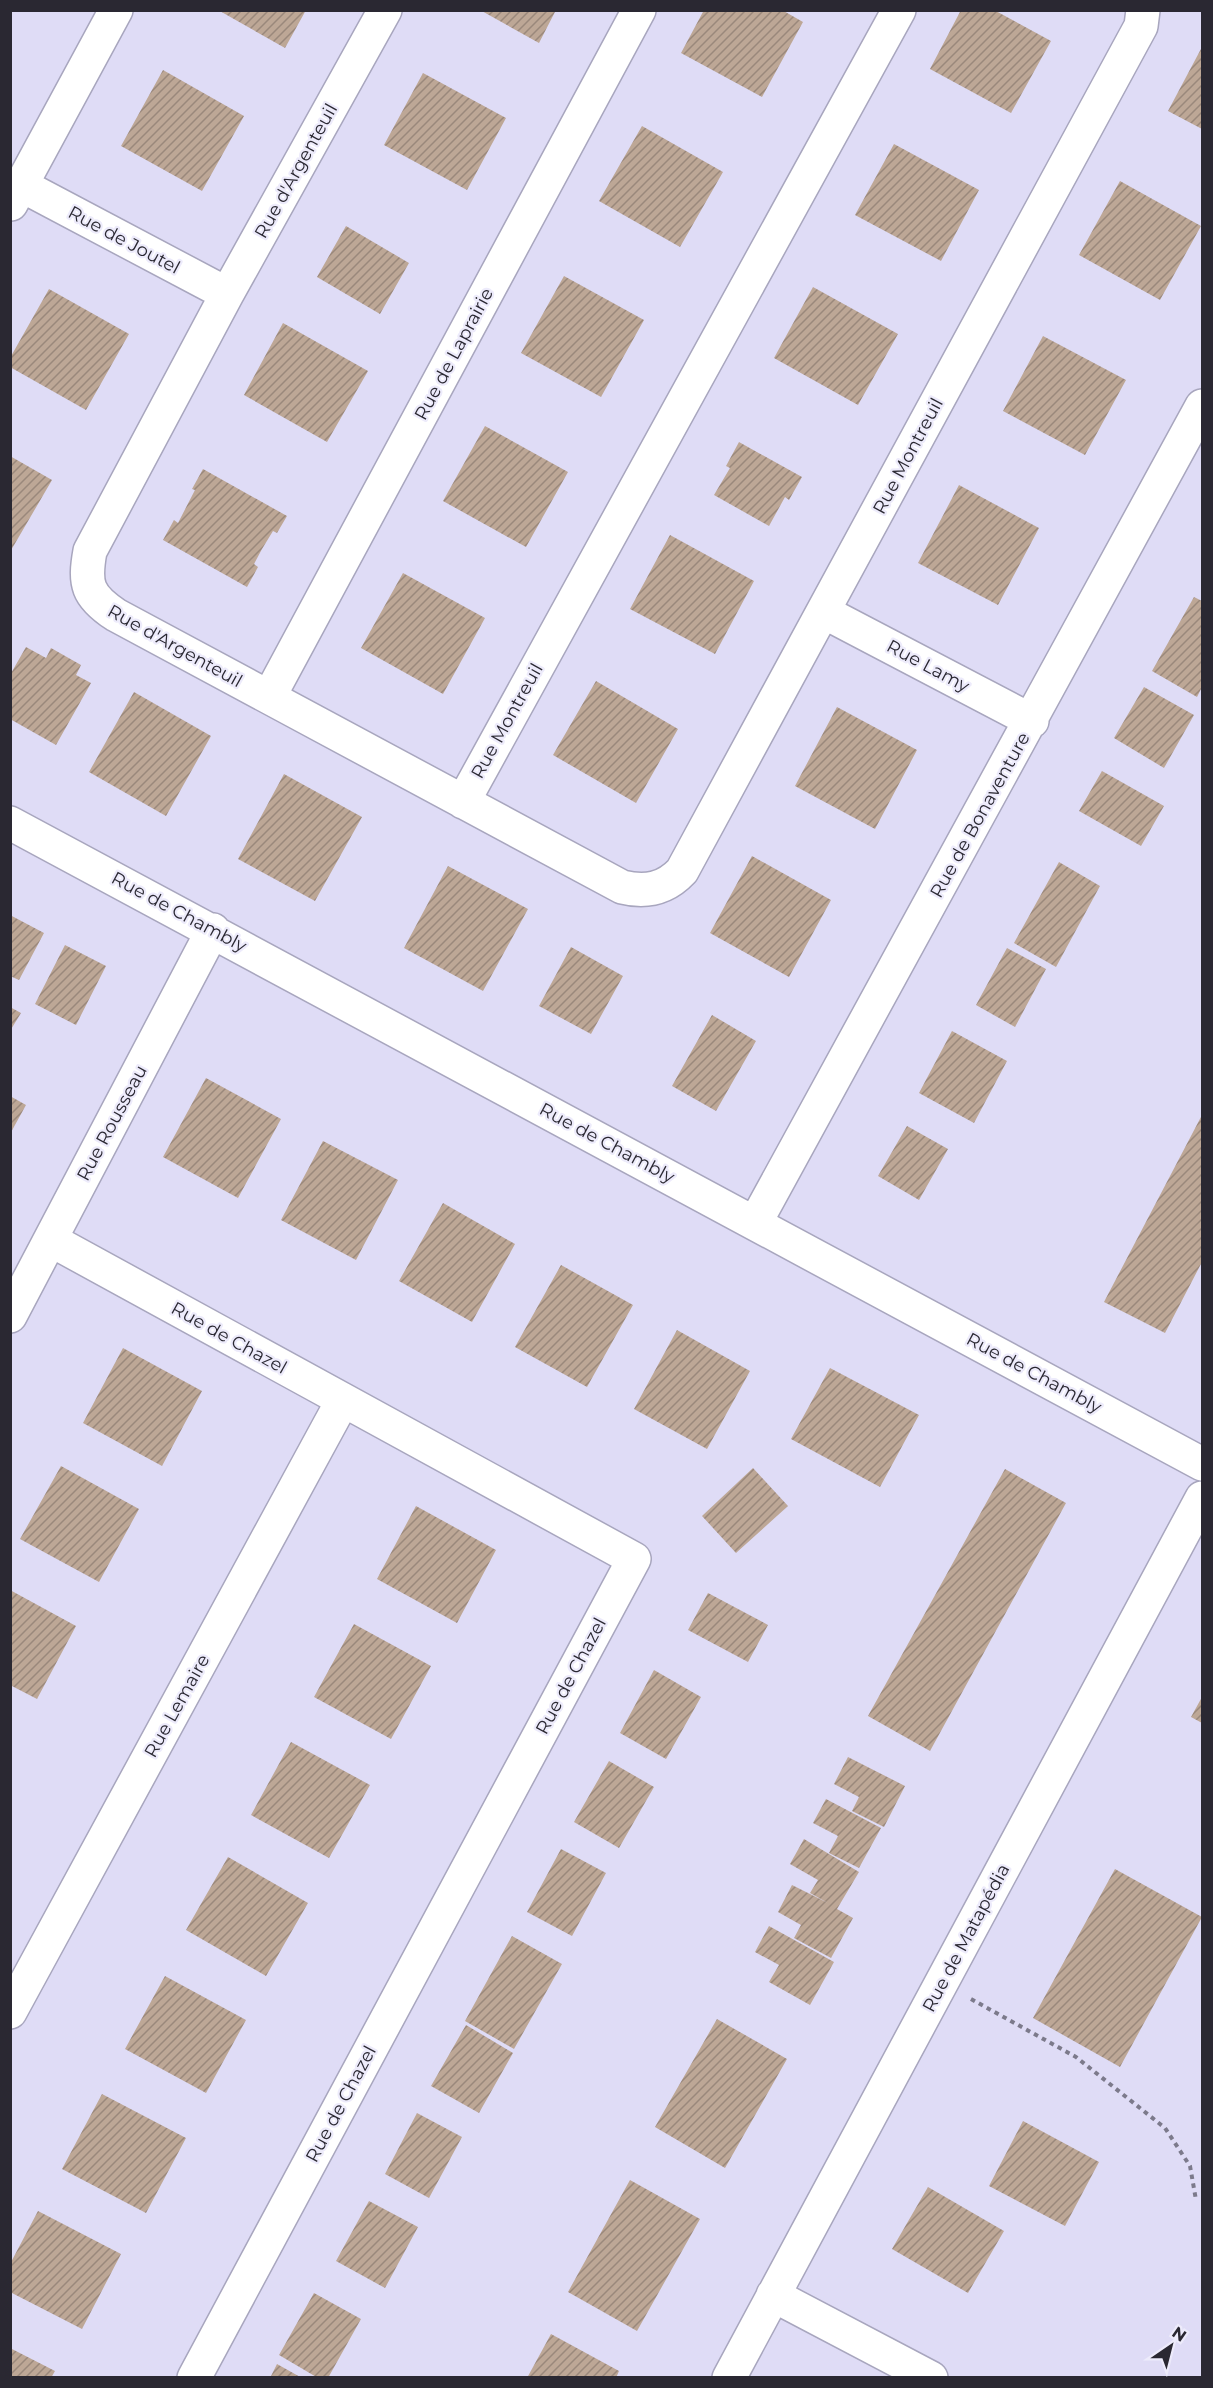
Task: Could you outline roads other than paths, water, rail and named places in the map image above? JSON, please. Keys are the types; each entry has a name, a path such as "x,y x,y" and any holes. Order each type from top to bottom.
{"street":[{"path":"16,195 117,10"},
{"name":"Rue d'Argenteuil","path":"385,10 227,294 90,551 87,585 97,603 116,615 463,802 622,886 639,891 657,888"},
{"name":"Rue de Laprairie","path":"269,697 639,10"},
{"name":"Rue Montreuil","path":"463,802 899,10"},
{"name":"Rue Montreuil","path":"657,888 672,882 682,871 1140,26 1143,10"},
{"name":"Rue de Joutel","path":"16,195 227,294"},
{"name":"Rue de Bonaventure","path":"755,1223 1203,406"},
{"name":"Rue Lamy","path":"824,612 1032,721"},
{"name":"Rue de Chambly","path":"10,823 213,930 1203,1464"},
{"name":"Rue Rousseau","path":"10,1316 213,930"},
{"name":"Rue de Chazel","path":"51,1240 633,1559 194,2378"},
{"name":"Rue Lemaire","path":"10,2012 343,1400"},
{"name":"Rue de Matapédia","path":"729,2378 1203,1498"},
{"path":"773,2295 931,2378"}]}
